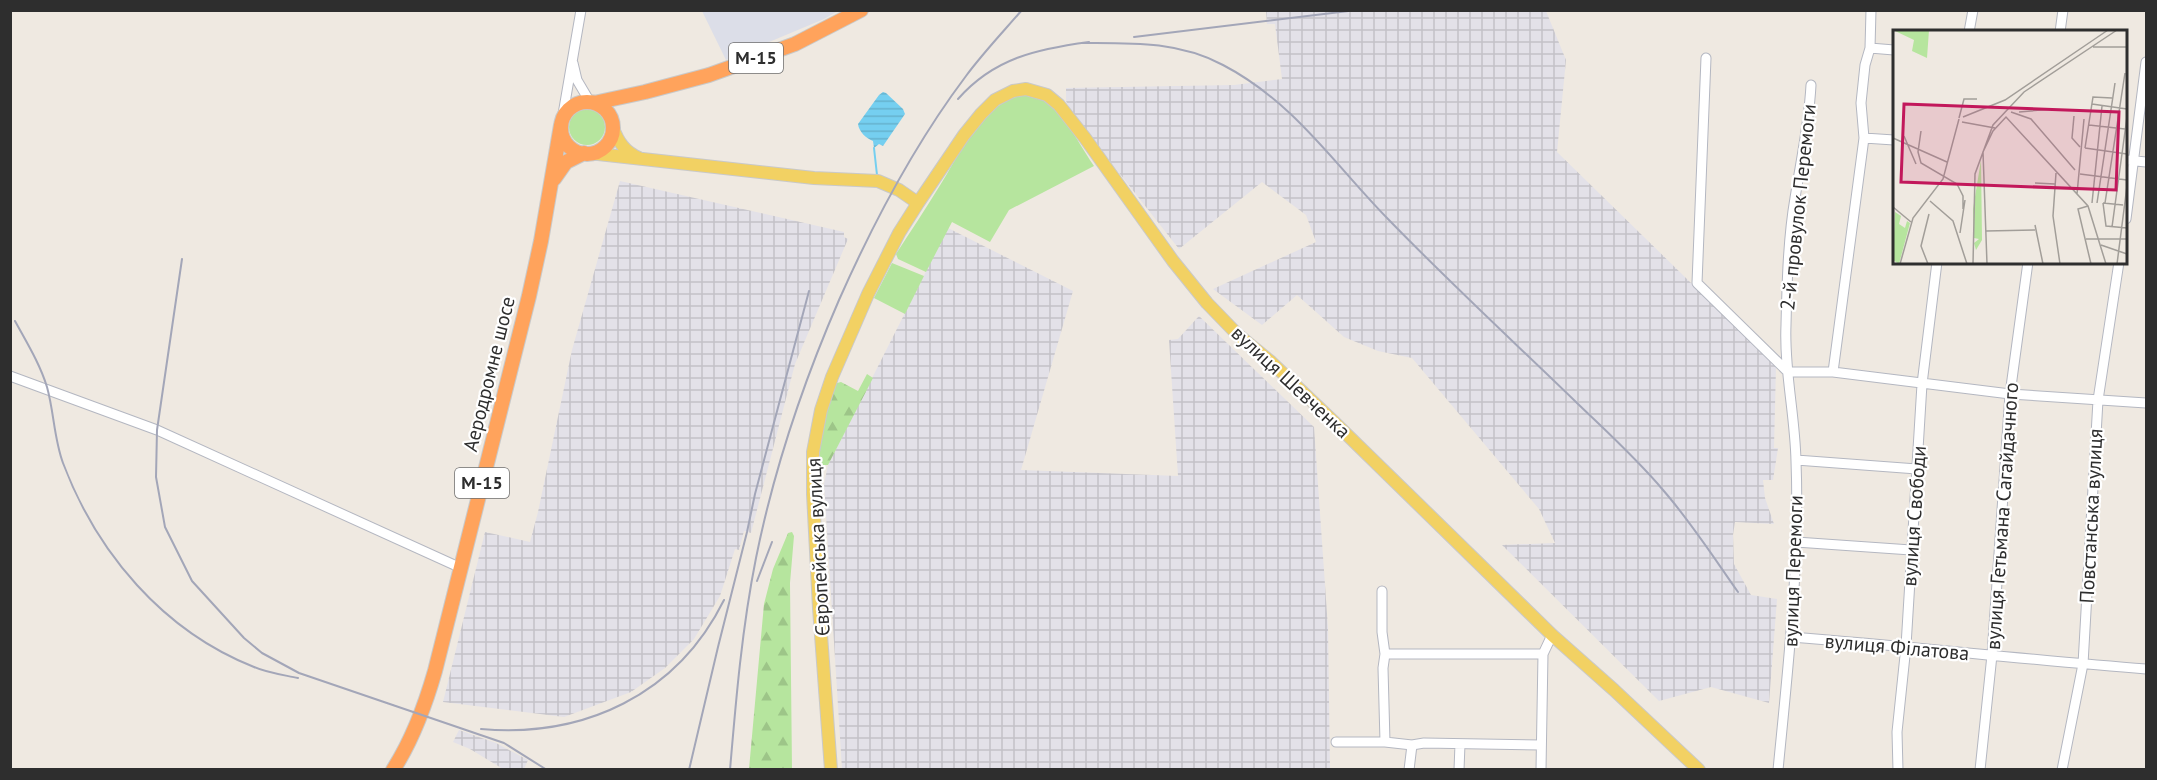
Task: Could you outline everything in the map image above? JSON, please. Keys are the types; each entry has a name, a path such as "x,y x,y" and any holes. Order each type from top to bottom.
{"highway":[{"name":"М-15","path":"561,122 570,107 580,103 645,92 709,75 795,44 861,10"},
{"name":"М-15","path":"586,153 599,150 607,143 622,107 645,92"},
{"path":"592,102 607,111 613,127"},
{"path":"561,122 562,135 566,144 574,150 586,153"},
{"name":"Аеродромне шосе","path":"393,770 416,729 433,677 529,296 561,122"},
{"name":"Аеродромне шосе","path":"550,190 554,177 562,166 572,158 586,153"}],"main road":[{"name":"вулиця Шевченка","path":"918,203 964,135 995,100 1013,91 1026,89 1047,95 1059,105 1085,138 1173,261 1207,303 1333,421 1552,635 1699,770"},
{"path":"613,127 622,146 637,157 646,160"},
{"path":"586,153 814,178 878,181 918,203"},
{"name":"Європейська вулиця","path":"831,770 814,530 813,463 816,432 832,377 868,294 899,233 918,203"}],"street":[{"name":"Аеродромне шосе","path":"561,122 581,10"},
{"path":"1833,372 1864,138 1861,103 1865,65 1870,48 1871,10"},
{"path":"1969,30 1973,10"},
{"path":"2060,30 2063,10"},
{"path":"1870,48 1893,50"},
{"name":"Аеродромне шосе","path":"573,56 577,80 592,102"},
{"path":"1706,58 1697,283 1788,372 1833,372 2010,394 2146,403"},
{"path":"2127,200 2129,161 2146,62"},
{"name":"2-й провулок Перемоги","path":"1788,372 1785,329 1788,265 1795,199 1809,119 1811,85"},
{"path":"1864,138 1893,140"},
{"path":"2129,161 2146,162"},
{"name":"вулиця Свободи","path":"1898,770 1897,732 1906,646 1922,384 1937,264"},
{"name":"вулиця Гетьмана Сагайдачного","path":"1980,770 1992,655 2010,394 2028,264"},
{"name":"Повстанська вулиця","path":"2062,770 2083,664 2098,400 2119,264"},
{"name":"вулиця Перемоги","path":"1778,770 1791,637 1796,542 1796,460 1788,372"},
{"path":"10,376 157,430 461,568"},
{"path":"1796,460 1917,469"},
{"path":"1796,542 1911,550"},
{"path":"1382,591 1385,742"},
{"path":"1541,770 1543,654 1552,635"},
{"name":"вулиця Філатова","path":"1791,637 2146,669"},
{"path":"1385,654 1543,654"},
{"path":"1336,742 1385,742 1412,745 1424,743 1541,745"},
{"path":"1459,770 1460,744"},
{"path":"1409,770 1412,745"}],"shaded area":[{"path":"702,11 838,11 726,60"},
{"path":"1266,11 1546,11 1566,60 1557,152 1776,366 1774,448 1778,448 1773,480 1763,480 1765,498 1774,524 1735,522 1733,535 1734,564 1751,595 1777,599 1769,703 1711,687 1659,701 1502,545 1555,543 1539,509 1412,358 1378,351 1344,337 1297,295 1262,325 1213,289 1316,242 1306,215 1262,182 1179,249 1072,113 1066,101 1066,88 1234,85 1282,79 1275,24 1267,24"},
{"path":"620,181 844,232 844,237 848,239 795,364 751,533 744,531 739,550 735,549 720,596 694,639 665,668 631,692 564,717 443,702 485,532 530,542 572,350"},
{"path":"948,228 1073,291 1021,470 1178,476 1169,340 1178,339 1199,316 1314,427 1328,628 1330,769 842,769 824,484 828,465"},
{"path":"459,730 496,743 528,760 524,769 503,769 470,749 453,742"}],"green space":[{"path":"1030,94 1041,99 1059,114 1094,166 1009,210 990,242 952,222 926,272 898,259 896,254 975,129 999,105 1013,98"},
{"path":"587,109 599,115 605,127 599,139 587,145 575,139 569,127 575,115"},
{"path":"892,263 924,276 905,314 874,298"},
{"path":"867,374 873,378 828,465 821,465 820,435 837,383 841,382 858,391"},
{"path":"792,532 794,536 790,583 792,769 749,769 764,604 773,569 788,533"}],"water":[{"path":"883,92 903,109 905,114 883,146 879,144 874,148 873,141 863,134 858,124"}],"waterway":[{"path":"874,148 877,175"}],"railway":[{"path":"730,770 743,637 756,558 781,459 813,363 866,241 912,156 966,76 1022,10"},
{"path":"1134,37 1357,10"},
{"path":"958,99 986,74 1017,58 1034,52 1089,42"},
{"path":"1081,43 1154,45 1189,51 1223,65 1271,97 1312,135 1368,198 1458,289 1643,467 1683,515 1738,592"},
{"path":"182,259 157,430 156,477 165,527 192,581 244,638 262,653 299,673 504,743 547,770"},
{"path":"689,770 755,494 809,291"},
{"path":"15,321 44,378 63,463 94,528 114,558 137,585 191,633 221,652 254,667 298,678"},
{"path":"757,581 772,542"},
{"path":"481,729 519,730 556,726 591,717 624,704 654,685 681,662 704,633 724,600"}]}
